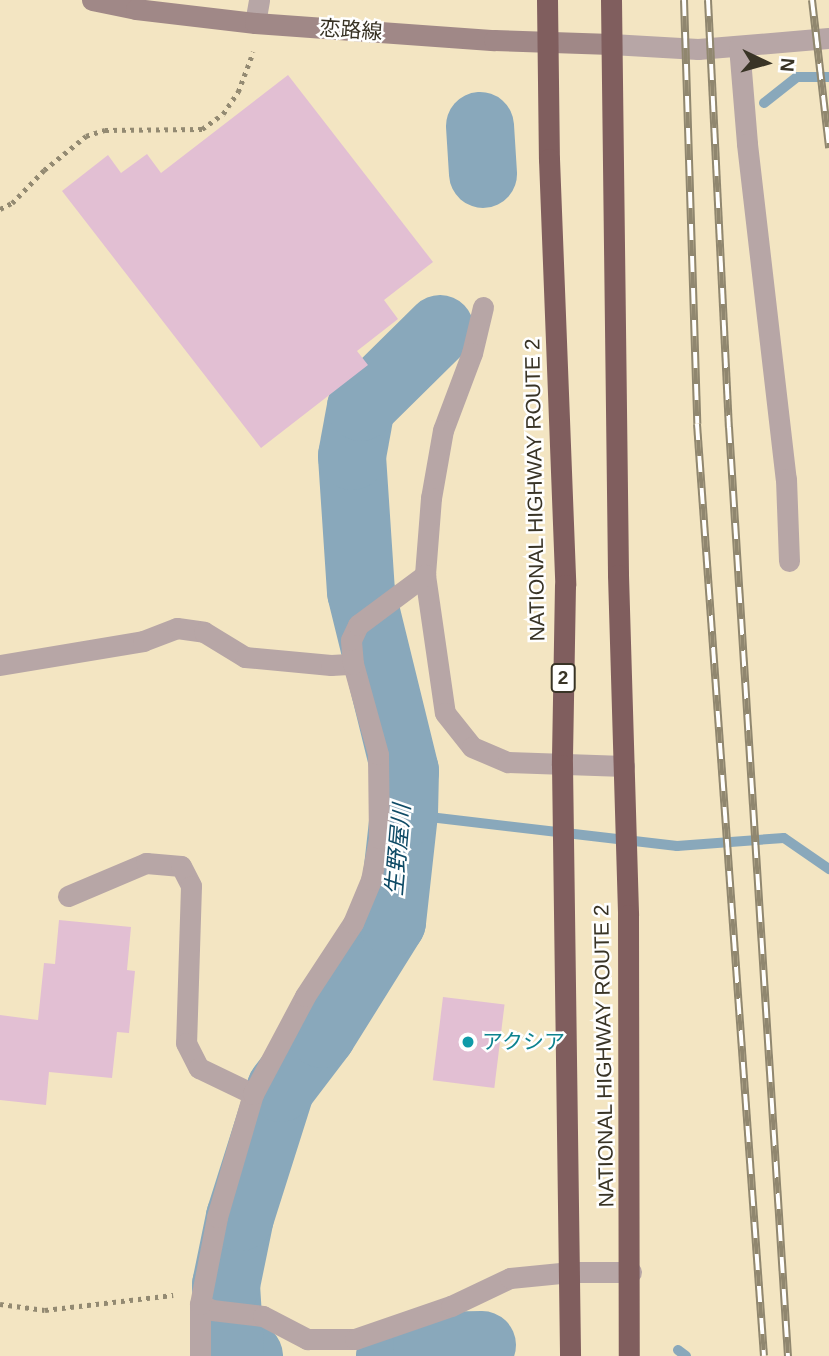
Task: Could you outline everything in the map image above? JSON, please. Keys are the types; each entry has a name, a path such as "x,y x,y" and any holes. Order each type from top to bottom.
{"highway":[{"name":"NATIONAL HIGHWAY ROUTE 2","path":"547,0 565,585 562,765 571,1272 570,1356"},
{"name":"NATIONAL HIGHWAY ROUTE 2","path":"611,0 631,1272 629,1356"}],"street":[{"name":"恋路線","path":"92,0 136,9 255,23 547,43 611,44"},
{"path":"255,23 259,0"},
{"path":"611,44 698,49 829,38"},
{"path":"739,46 747,145 786,479 789,561"},
{"path":"483,307 472,353 443,430 431,498 425,575 445,713 472,747 508,762 624,766"},
{"path":"200,1356 217,1217 253,1094 304,996 353,923 371,880 379,838 379,754 353,664 351,640 358,625 425,575"},
{"path":"0,665 143,641 177,628 204,632 245,657 331,665 353,664"},
{"path":"68,896 146,863 181,866 191,886 186,1043 199,1068 253,1094"},
{"path":"206,1307 263,1316 307,1339 355,1339 451,1306 510,1278 571,1272 631,1272"}],"path":[{"path":"0,209 12,202 44,170 86,136 105,130 202,129 223,114 238,92 253,56 255,23"},
{"path":"0,1304 46,1310 180,1294 206,1307"}],"building":[{"path":"288,75 433,262 384,300 398,319 357,351 368,365 261,448 62,191 108,155 121,173 147,154 161,173"},
{"path":"59,920 131,927 127,970 135,971 129,1033 117,1032 112,1078 49,1072 46,1105 0,1100 0,1015 38,1020 44,963 55,964"},
{"name":"アクシア","path":"443,997 505,1005 494,1088 433,1080"}],"waterway":[{"path":"764,103 797,77 829,77"},
{"name":"生野屋川","path":"480,126 483,174"},
{"name":"生野屋川","path":"249,1356 230,1349 226,1285 240,1217 281,1088 322,1034 392,922 404,814 405,771 361,592 352,456 361,407 440,329"},
{"path":"404,814 677,846 784,838 829,869"},
{"name":"生野屋川","path":"390,1356 427,1346 482,1345"},
{"path":"678,1350 686,1356"}],"railway":[{"path":"684,0 697,424 764,1356"},
{"path":"708,0 729,427 788,1356"},
{"path":"812,0 829,148"}],"place":[{"name":"アクシア","path":"468,1042"}]}
